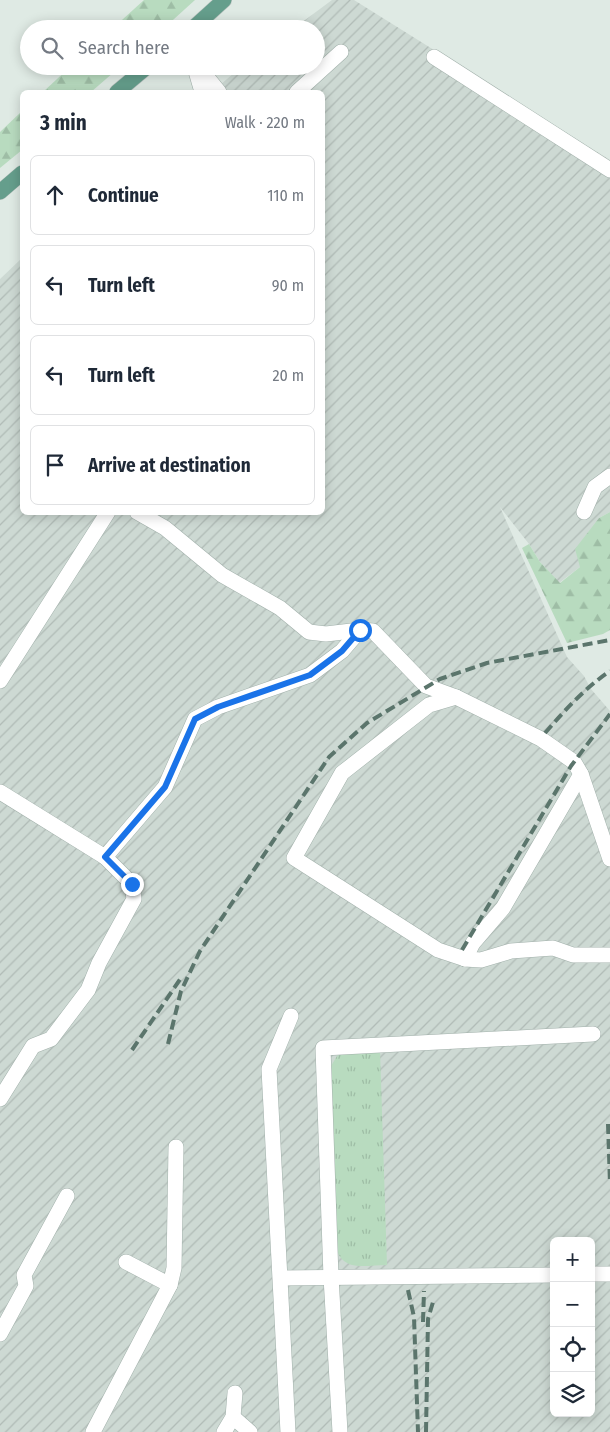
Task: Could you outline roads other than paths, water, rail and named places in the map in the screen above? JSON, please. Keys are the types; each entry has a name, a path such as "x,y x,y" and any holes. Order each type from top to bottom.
{"main road":[{"path":"202,20 224,0"},
{"path":"119,90 137,75"},
{"path":"0,192 20,175"}],"lane":[{"path":"325,66 341,52"},
{"path":"434,57 610,171"},
{"path":"197,75 201,90"},
{"path":"205,75 217,90"},
{"path":"298,90 315,75"},
{"path":"584,512 596,487 610,476"},
{"path":"0,681 106,515"},
{"path":"142,515 164,528 222,575 280,608 308,632 326,634 360,630 373,631 426,686 456,697 541,739 574,762 581,774 610,859"},
{"path":"105,857 165,787 195,719 218,707 310,675 342,651 360,630"},
{"path":"456,697 429,705 342,772 294,858 438,950 465,959 481,960 511,951 553,948 573,955 610,955"},
{"path":"465,959 473,943 503,908 581,774"},
{"path":"0,792 105,857 132,884 134,899 99,963 88,990 51,1038 33,1046 0,1100"},
{"path":"288,1432 269,1069 291,1016"},
{"path":"340,1432 331,1277 324,1048 593,1034"},
{"path":"93,1432 170,1285 174,1268 176,1147"},
{"path":"0,1334 26,1286 24,1275 67,1196"},
{"path":"126,1262 170,1285"},
{"path":"595,1274 610,1274"},
{"path":"281,1278 550,1275"},
{"path":"224,1432 233,1417 235,1393"},
{"path":"233,1417 250,1432"}],"railway":[{"path":"168,1044 181,991 200,951 329,757 367,723 440,679 487,663 610,640"},
{"path":"545,733 584,692 610,671"},
{"path":"462,950 571,766 610,714"},
{"path":"132,1050 181,978"},
{"path":"608,1124 610,1184"},
{"path":"408,1290 414,1317 418,1432"},
{"path":"423,1322 424,1291"},
{"path":"426,1432 428,1319 433,1302"}]}
